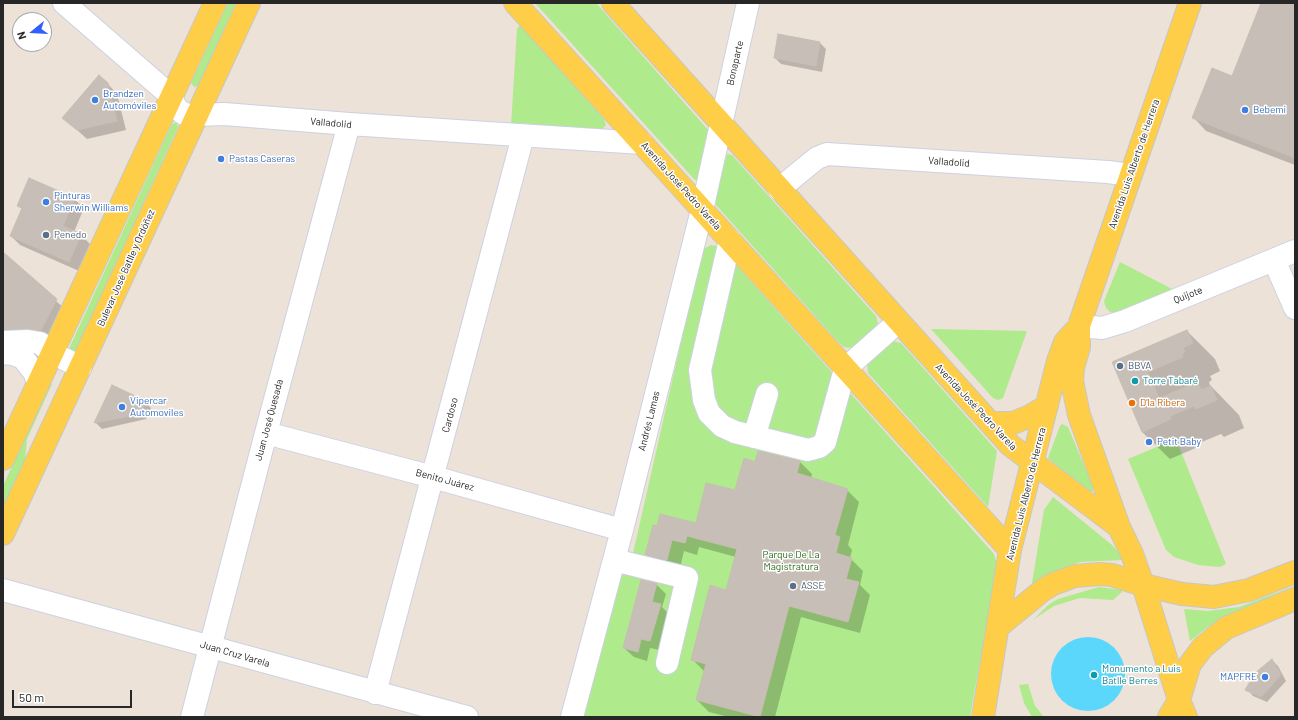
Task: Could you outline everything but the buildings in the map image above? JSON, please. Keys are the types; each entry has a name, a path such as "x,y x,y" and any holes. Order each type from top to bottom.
{"main road":[{"path":"3,459 111,230 171,96 215,3"},
{"name":"Bulevar José Batlle y Ordóñez","path":"3,534 82,367 196,115 249,3"},
{"name":"Avenida José Pedro Varela","path":"515,3 1010,550"},
{"name":"Avenida José Pedro Varela","path":"613,3 1010,445 1118,527"},
{"name":"Avenida Luis Alberto de Herrera","path":"1178,711 1143,585 1132,554 1118,527 1075,398 1072,381 1073,368 1079,347 1079,326 1190,3"},
{"name":"Avenida Luis Alberto de Herrera","path":"983,717 999,626 1010,550 1058,360 1065,342 1079,326"},
{"path":"991,423 1013,423 1030,416 1047,406"},
{"path":"999,626 1043,590 1053,584 1075,576 1093,574 1112,575 1143,585 1182,594 1214,597 1248,590 1295,572"},
{"path":"1178,711 1190,664 1214,636 1241,621 1295,599"}],"street":[{"name":"Valladolid","path":"64,3 171,96 176,108 184,114 224,114 642,144"},
{"name":"Bonaparte","path":"722,124 748,3"},
{"name":"Juan José Quesada","path":"192,717 349,124"},
{"name":"Andrés Lamas","path":"572,717 622,530 722,124"},
{"name":"Cardoso","path":"375,693 523,136"},
{"name":"Valladolid","path":"779,189 817,158 826,154 1130,175"},
{"path":"730,240 700,370 701,388 709,413 722,426 735,432 808,450 819,447 825,442 845,369 898,322"},
{"name":"Quijote","path":"1079,326 1102,328 1126,321 1295,251"},
{"path":"1274,260 1295,308"},
{"path":"3,342 28,341 40,343 52,353 82,367"},
{"path":"3,353 13,354 23,358 34,372 38,382"},
{"path":"754,437 767,394"},
{"name":"Benito Juárez","path":"266,433 433,477 622,530"},
{"path":"614,560 687,578 667,663"},
{"name":"Juan Cruz Varela","path":"3,590 467,717"}],"green space":[{"path":"228,3 236,3 198,86 194,87 191,83"},
{"path":"535,3 596,3 710,132 698,181 695,180"},
{"path":"520,25 604,119 606,125 602,129 511,126 517,29"},
{"path":"177,122 178,127 75,352 73,353 68,351 172,124"},
{"path":"727,154 732,155 876,316 878,323 875,331 853,348 844,347 840,344 716,205 715,199"},
{"name":"Parque De La Magistratura","path":"711,245 720,247 994,554 997,565 970,717 584,717 620,576 629,571 701,254 703,249"},
{"path":"1120,262 1174,290 1118,314 1110,312 1106,308 1104,301"},
{"path":"931,329 1027,331 1003,398 998,400 993,398"},
{"path":"892,341 901,343 997,451 988,507 868,373 867,362"},
{"path":"50,384 52,384 27,439 25,461 3,508 3,486"},
{"path":"1062,424 1068,427 1094,489 1092,492 1087,491 1048,458"},
{"path":"1176,439 1226,564 1220,567 1198,565 1174,557 1166,550 1128,459"},
{"path":"1053,497 1112,545 1122,556 1122,560 1080,562 1056,571 1033,584 1044,510"},
{"path":"1295,586 1209,626 1190,641 1184,609 1208,611 1239,607"},
{"path":"1099,587 1122,590 1122,592 1113,600 1080,598 1054,606 1034,619 1048,605 1058,599"},
{"path":"1028,684 1035,706 1044,717 1032,717 1024,703 1019,685"}],"water":[{"path":"1088,637 1109,643 1119,653 1125,674 1119,695 1109,705 1088,711 1067,705 1057,695 1051,674 1057,653 1067,643"}],"place":[{"name":"Brandzen Automóviles","path":"95,100"},
{"name":"Bebemi","path":"1245,110"},
{"name":"Pastas Caseras","path":"221,159"},
{"name":"Pinturas Sherwin Williams","path":"46,202"},
{"name":"Penedo","path":"46,235"},
{"name":"BBVA","path":"1120,366"},
{"name":"Torre Tabaré","path":"1135,381"},
{"name":"D'la Ribera","path":"1132,403"},
{"name":"Vipercar Automoviles","path":"122,407"},
{"name":"Petit Baby","path":"1149,442"},
{"name":"ASSE","path":"793,586"},
{"name":"Monumento a Luis Batlle Berres","path":"1094,675"},
{"name":"MAPFRE","path":"1265,677"}]}
